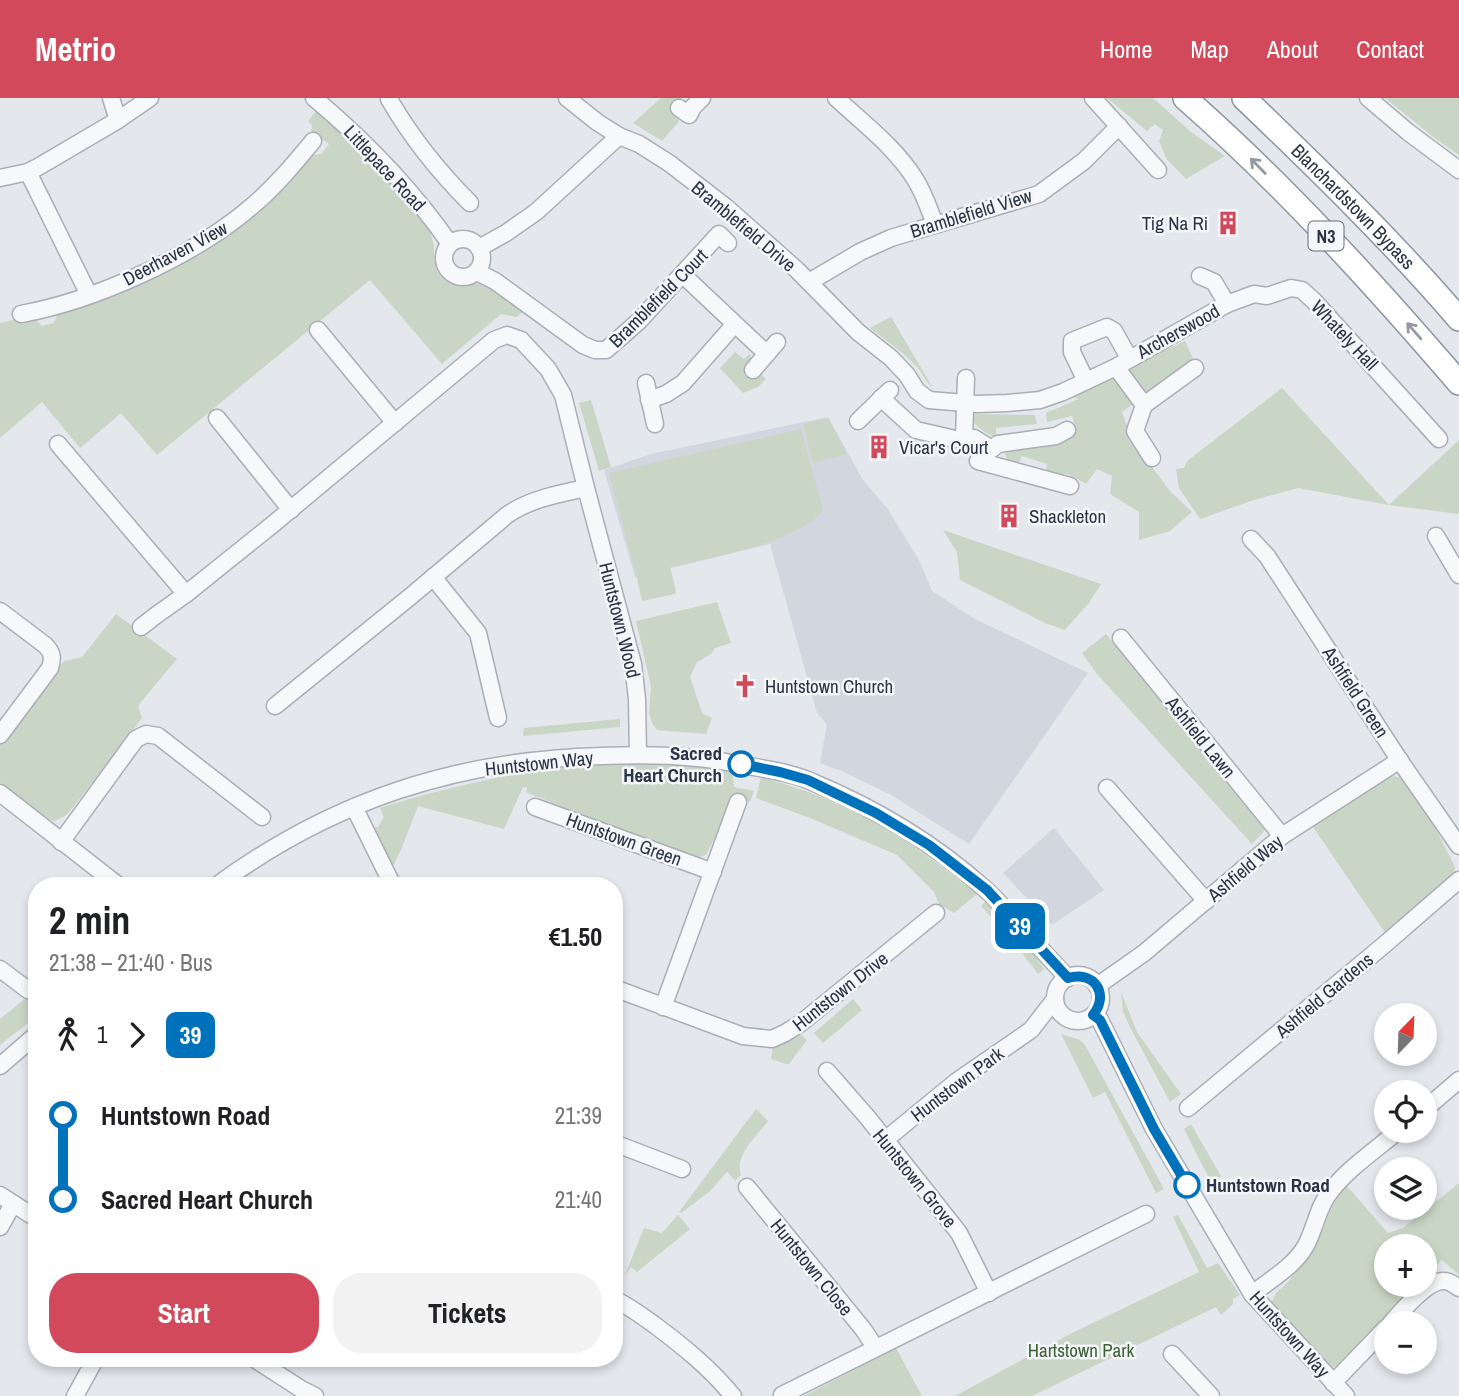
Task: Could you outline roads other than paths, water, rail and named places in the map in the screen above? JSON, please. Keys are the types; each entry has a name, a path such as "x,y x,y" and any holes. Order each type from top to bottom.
{"highway":[{"name":"Blanchardstown Bypass","path":"1185,98 1231,138 1352,263 1459,383"},
{"name":"Blanchardstown Bypass","path":"1244,98 1323,174 1459,319"},
{"path":"1255,98 1336,177 1402,256"}],"street":[{"path":"111,98 118,121"},
{"path":"0,178 28,172 118,121 150,98"},
{"name":"Littlepace Road","path":"314,98 380,158 421,205 450,244"},
{"name":"Bramblefield Drive","path":"567,98 619,136 639,144 669,163 726,207 809,282 858,332"},
{"path":"679,108 689,115 702,98"},
{"path":"836,98 906,166 924,196 934,224"},
{"path":"1093,98 1119,125 1152,149 1158,170"},
{"path":"1368,98 1459,170"},
{"path":"385,99 433,162 470,203"},
{"name":"Bramblefield View","path":"809,282 862,251 894,237 1038,194 1084,161 1119,125"},
{"path":"479,248 536,212 619,136"},
{"name":"Deerhaven View","path":"21,314 72,302 89,295 159,265 223,229 252,206 313,141"},
{"path":"28,172 89,295"},
{"name":"Bramblefield Court","path":"477,272 495,281 583,345 595,350 606,350 630,330 719,234 728,243"},
{"path":"464,239 479,248 482,261 477,272 466,278 449,272 443,257 450,244 464,239"},
{"path":"683,275 734,325 772,348 753,370"},
{"name":"Archerswood","path":"858,332 891,358 923,397 934,401 965,403 1040,400 1086,381 1227,304 1214,282 1200,276"},
{"name":"Whately Hall","path":"1227,304 1254,294 1267,296 1291,288 1302,290 1439,439"},
{"path":"655,424 647,391 666,394 683,383 734,325"},
{"name":"Archerswood","path":"1086,381 1073,352 1072,341 1107,327 1114,331 1122,362"},
{"path":"318,330 395,424"},
{"name":"Huntstown Wood","path":"141,627 291,510 494,340 507,335 521,340 530,348 548,369 563,395 633,664 638,755"},
{"path":"1122,362 1144,405"},
{"path":"1152,458 1135,432 1144,405 1195,368"},
{"path":"964,439 966,378"},
{"path":"858,421 885,394 916,430 955,439 974,438 992,449 997,466"},
{"path":"217,418 291,510"},
{"path":"992,449 998,444 1056,436 1067,430"},
{"path":"58,444 186,594"},
{"path":"978,461 1070,486"},
{"path":"275,706 501,520 523,505 586,488"},
{"path":"1436,536 1459,575"},
{"name":"Ashfield Green","path":"1251,539 1267,556 1459,846"},
{"path":"433,577 478,633 498,718"},
{"path":"0,611 45,645 52,659 50,668 0,735"},
{"name":"Ashfield Lawn","path":"1121,638 1282,835"},
{"path":"61,842 136,739 146,734 158,736 262,817"},
{"name":"Huntstown Way","path":"230,877 316,824 399,789 483,768 529,760 638,755 705,758 808,780 897,825 929,845 979,883 1068,978"},
{"name":"Ashfield Way","path":"1097,986 1133,962 1282,835 1400,760"},
{"path":"1107,788 1206,901"},
{"path":"0,793 107,877"},
{"path":"663,1006 738,802"},
{"path":"354,807 389,877"},
{"name":"Huntstown Green","path":"535,807 713,872"},
{"name":"Ashfield Gardens","path":"1188,1108 1459,880"},
{"name":"Huntstown Drive","path":"623,991 743,1036 772,1039 801,1023 936,913"},
{"path":"0,969 28,990"},
{"path":"1081,976 1093,981 1097,986 1100,1004 1087,1019 1079,1021 1065,1017 1060,1011 1055,999 1059,986 1068,978 1081,976"},
{"name":"Huntstown Park","path":"1031,1030 1055,999"},
{"name":"Huntstown Way","path":"1093,1015 1100,1020 1154,1129 1252,1294 1346,1396"},
{"name":"Huntstown Park","path":"885,1140 957,1081 1031,1030 1065,1017"},
{"path":"0,1066 28,1042"},
{"name":"Huntstown Grove","path":"827,1071 959,1233 989,1293"},
{"path":"1437,1099 1459,1080"},
{"path":"1252,1294 1277,1276 1300,1254 1313,1231 1324,1202 1335,1185 1384,1143"},
{"path":"623,1146 682,1169"},
{"name":"Huntstown Close","path":"747,1187 876,1348"},
{"path":"0,1227 7,1200 28,1213"},
{"path":"782,1395 1146,1214"},
{"path":"1404,1311 1432,1284 1447,1281 1459,1288"},
{"path":"623,1304 683,1346 709,1368 733,1396"},
{"path":"1333,1383 1374,1340"},
{"path":"1172,1354 1211,1396"},
{"path":"75,1396 91,1367"},
{"path":"267,1367 315,1396"},
{"path":"278,1374 282,1367"}],"place":[{"name":"Tig Na Ri","path":"1228,223"},
{"name":"Vicar's Court","path":"879,447"},
{"name":"Shackleton","path":"1009,516"},
{"name":"Huntstown Church","path":"745,686"},
{"name":"Sacred Heart Church","path":"741,764"},
{"name":"Huntstown Road","path":"1187,1185"}],"park label":[{"name":"Hartstown Park","path":"1081,1350"}]}
